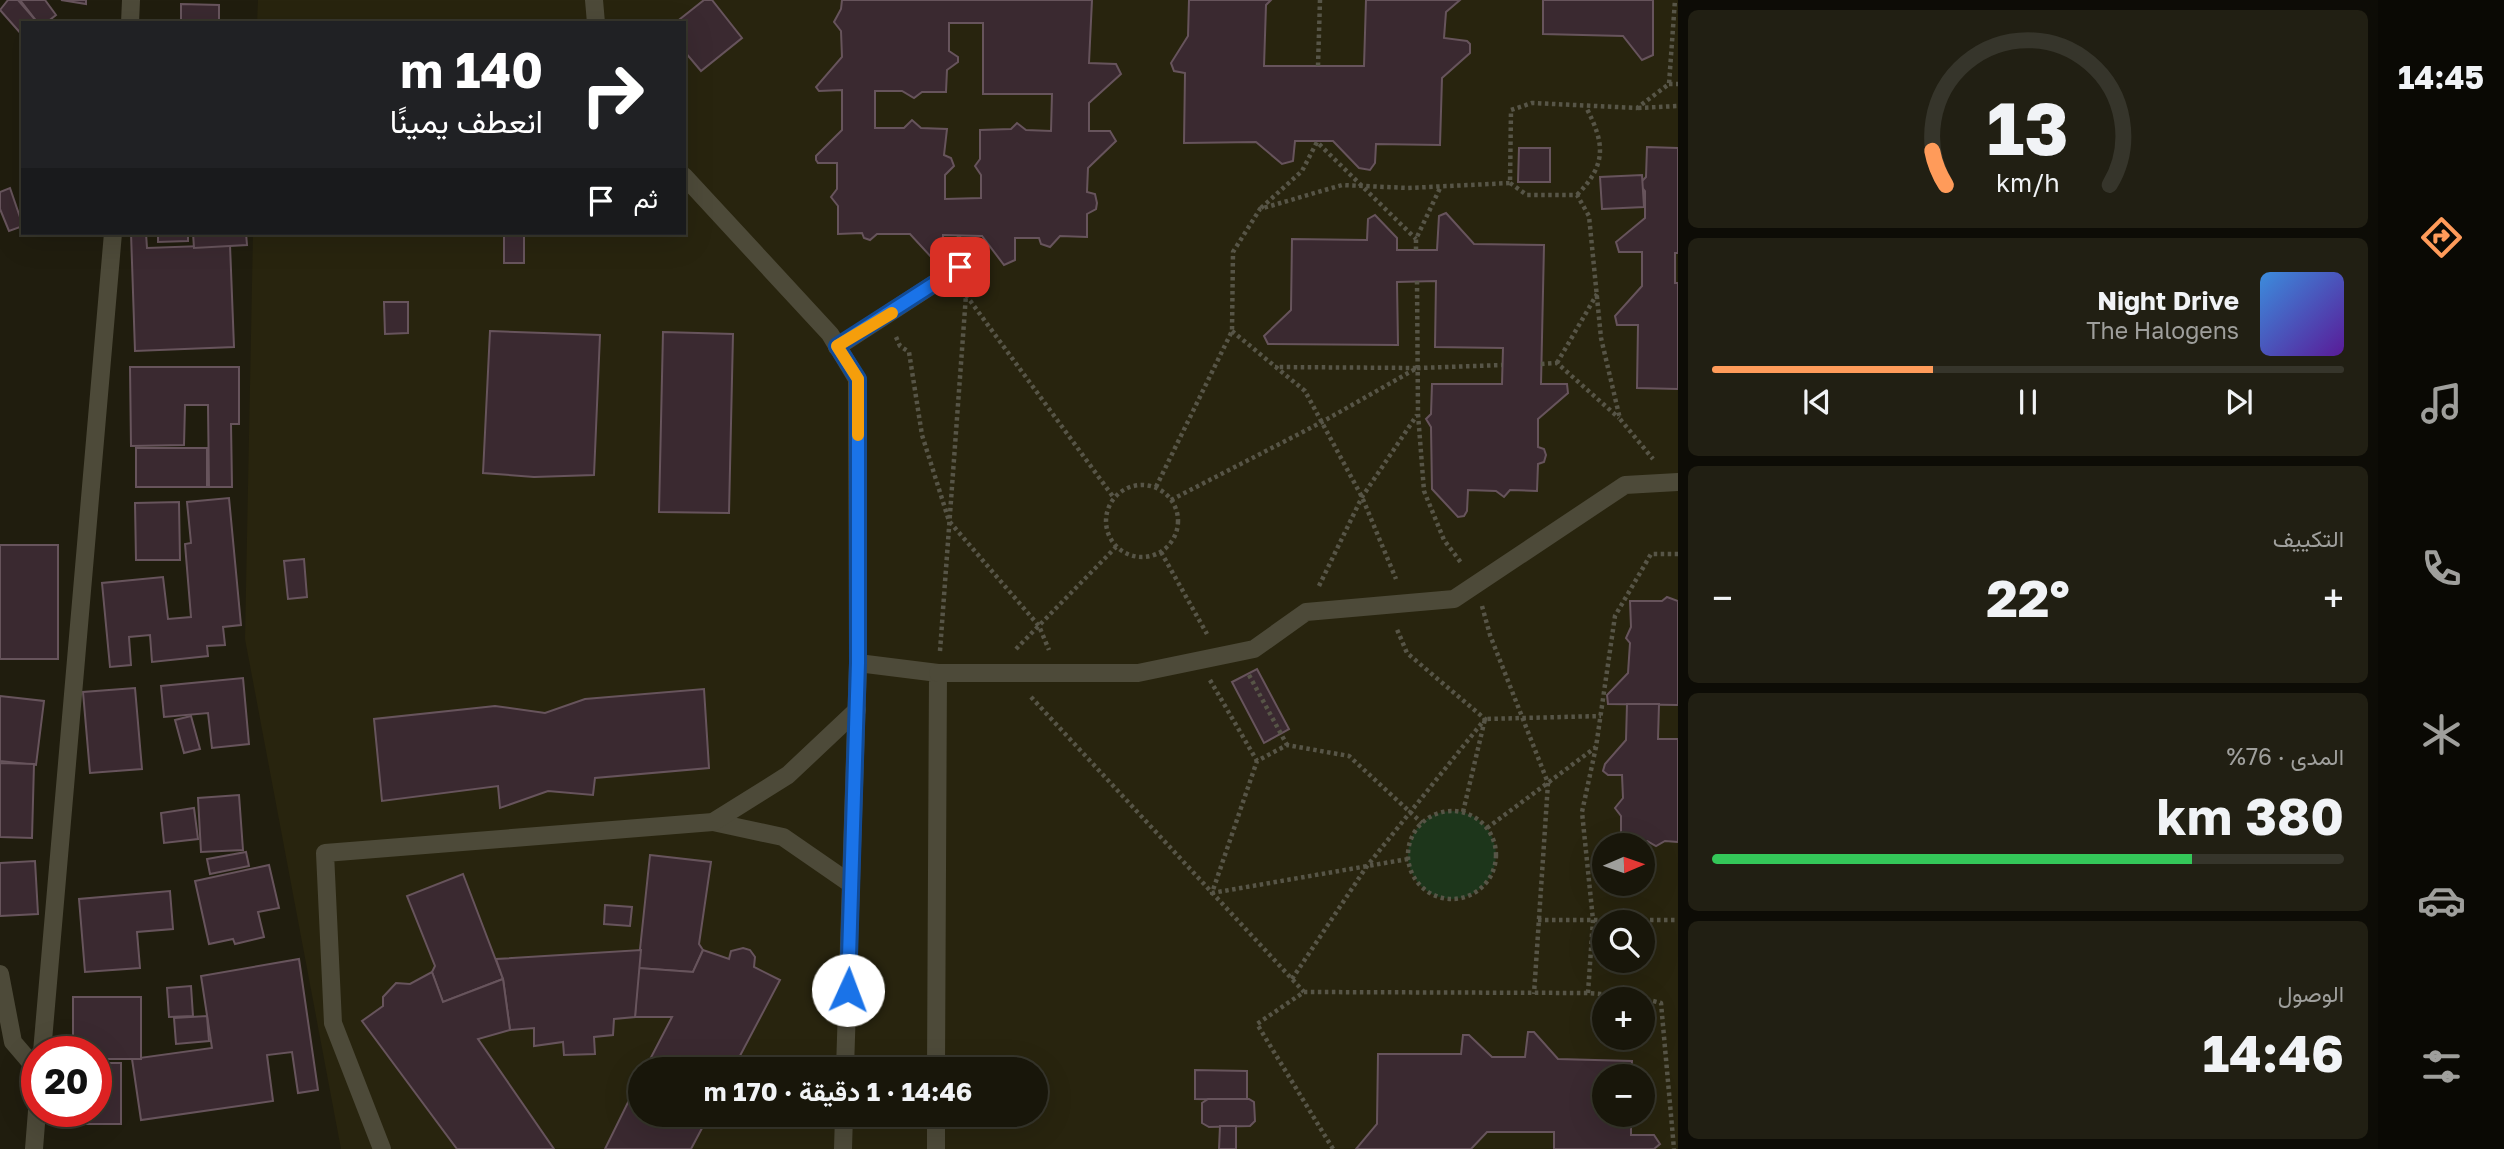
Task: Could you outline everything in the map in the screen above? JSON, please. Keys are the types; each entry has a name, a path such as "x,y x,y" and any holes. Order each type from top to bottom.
{"street":[{"path":"130,21 131,0"},
{"path":"594,0 596,21"},
{"path":"686,178 830,334 858,379 858,663 845,1057"},
{"path":"43,1036 113,235"},
{"path":"837,346 887,317 960,267"},
{"path":"858,663 938,673 1138,673 1254,649 1306,612 1454,599 1625,485 1675,481"},
{"path":"936,1057 938,673"},
{"path":"713,822 788,775 857,710"},
{"path":"382,1149 332,1023 324,853 713,822 783,837 851,884"},
{"path":"0,974 13,1042 21,1051"},
{"path":"34,1149 36,1127"},
{"path":"843,1149 844,1127"},
{"path":"936,1127 936,1149"}],"path":[{"path":"1318,66 1320,0"},
{"path":"1669,84 1675,0"},
{"path":"1637,108 1669,84 1678,84"},
{"path":"1510,183 1511,110 1532,103 1586,107 1678,106"},
{"path":"1260,209 1342,185 1441,186 1510,183 1527,195 1577,195 1595,176 1601,137 1586,107"},
{"path":"1156,487 1232,331 1233,253 1260,209 1302,171 1317,142 1416,239"},
{"path":"1416,250 1416,239 1441,186"},
{"path":"1577,195 1589,216 1601,338 1620,419"},
{"path":"959,236 961,287 1114,498"},
{"path":"1417,281 1418,414 1424,491 1444,540 1476,582 1490,635 1548,783 1534,994"},
{"path":"1557,363 1597,293"},
{"path":"938,673 966,295"},
{"path":"887,317 900,346 909,352 922,435 949,521 1039,626 1059,673"},
{"path":"1232,331 1306,391 1362,498 1405,602"},
{"path":"1541,363 1557,363 1620,419 1675,481"},
{"path":"1275,367 1417,368 1502,365"},
{"path":"1171,500 1322,422 1417,368"},
{"path":"1306,612 1362,498 1418,414"},
{"path":"1133,486 1156,487 1171,500 1178,523 1170,545 1161,552 1138,557 1116,547 1106,528 1106,517 1114,498 1133,486"},
{"path":"1116,547 1039,626 1002,673 1304,992"},
{"path":"1161,552 1287,745"},
{"path":"1593,910 1582,812 1596,747 1615,616 1651,554 1678,554"},
{"path":"1387,604 1407,653 1485,719 1601,716"},
{"path":"1198,661 1257,761"},
{"path":"1292,979 1367,866 1485,719"},
{"path":"1463,812 1485,719"},
{"path":"1212,893 1257,761 1287,745 1349,756 1422,823"},
{"path":"1487,828 1596,747"},
{"path":"1463,812 1476,818 1487,828 1496,855 1494,869 1486,883 1468,895 1447,899 1432,894 1420,885 1408,859 1409,845 1422,823 1436,814 1463,812"},
{"path":"1212,893 1408,859"},
{"path":"1538,920 1592,920"},
{"path":"1655,920 1678,920"},
{"path":"1588,993 1592,944"},
{"path":"1334,1149 1257,1024 1304,992 1588,993 1633,996 1661,1003 1674,1149"}],"shaded area":[{"path":"258,0 1678,0 1678,1149 341,1149 245,639 253,235 686,235 686,21 257,21"}],"green space":[{"path":"1452,811 1469,815 1483,824 1492,838 1496,855 1492,872 1483,886 1469,895 1452,899 1435,895 1421,886 1412,872 1408,855 1412,838 1421,824 1435,815"}],"building":[{"path":"8,0 18,0 36,21 21,21 21,34 0,10"},
{"path":"20,0 45,0 56,15 48,21 36,21"},
{"path":"61,0 86,0 86,4"},
{"path":"704,0 712,0 742,38 701,71 686,53 686,21 678,21"},
{"path":"842,0 1092,0 1089,63 1116,64 1121,74 1089,103 1089,131 1110,131 1116,141 1088,168 1087,192 1095,194 1097,203 1096,209 1087,214 1087,237 1060,236 1050,247 1041,244 1039,238 1015,238 1015,260 1004,265 982,236 943,235 943,250 940,256 933,259 910,234 877,234 870,240 864,238 862,233 838,234 838,206 831,197 837,189 837,163 818,163 816,156 842,130 842,90 819,91 816,87 842,57 841,31 834,22 841,9","holes":["949,23 983,23 983,94 1052,94 1051,131 1026,130 1017,123 1011,129 980,130 980,159 975,166 981,175 981,198 945,199 945,175 954,166 951,158 944,155 947,129 921,128 912,120 904,128 875,128 875,91 902,91 914,98 922,92 946,92 947,70 958,62 958,57 949,51"]},
{"path":"1189,0 1271,0 1266,5 1264,66 1364,66 1366,0 1460,0 1446,12 1444,38 1467,41 1470,44 1470,53 1442,78 1440,145 1376,144 1375,163 1370,170 1359,168 1333,141 1295,141 1293,161 1282,164 1256,142 1184,143 1185,73 1174,71 1171,63 1188,36"},
{"path":"1543,0 1653,0 1653,55 1642,60 1623,36 1543,34"},
{"path":"181,4 219,5 219,21 181,21"},
{"path":"1647,147 1678,148 1678,253 1675,253 1675,283 1678,283 1678,389 1637,388 1638,325 1617,325 1615,316 1642,286 1642,252 1619,252 1616,242 1645,218 1645,191 1639,184 1646,177"},
{"path":"1519,148 1550,148 1550,182 1518,182"},
{"path":"1642,175 1644,207 1602,209 1600,177"},
{"path":"10,188 21,227 9,231 0,209 0,192"},
{"path":"1446,213 1474,244 1544,245 1541,384 1567,384 1568,393 1538,419 1538,447 1544,449 1546,455 1544,462 1538,464 1537,491 1510,490 1504,497 1496,491 1468,490 1467,511 1464,516 1458,517 1432,489 1431,427 1426,419 1431,414 1432,384 1502,384 1503,348 1435,347 1436,281 1397,282 1398,345 1268,344 1264,336 1291,310 1292,239 1367,240 1368,219 1375,215 1397,238 1397,250 1437,250 1439,216"},
{"path":"131,235 146,235 147,248 230,245 234,347 135,351"},
{"path":"158,235 188,235 188,241 158,242"},
{"path":"193,235 246,235 247,245 194,248"},
{"path":"504,235 524,235 524,263 504,263"},
{"path":"384,302 408,302 408,333 385,334"},
{"path":"490,331 600,335 594,475 534,477 483,473"},
{"path":"663,332 733,334 729,513 659,512"},
{"path":"130,367 239,367 239,424 231,424 232,487 209,487 208,405 185,405 184,445 131,446"},
{"path":"136,448 207,448 207,487 136,487"},
{"path":"229,498 241,625 223,627 225,645 207,646 208,656 152,662 150,635 129,637 131,665 110,667 102,583 163,577 168,619 191,617 185,544 191,543 187,502"},
{"path":"179,502 180,560 136,560 135,503"},
{"path":"0,545 58,545 58,659 0,659"},
{"path":"304,559 307,597 288,599 284,561"},
{"path":"1667,597 1678,601 1678,705 1608,704 1607,695 1628,673 1630,643 1626,638 1631,627 1630,601 1662,601"},
{"path":"1257,669 1289,729 1264,743 1232,682"},
{"path":"243,678 249,744 212,748 208,713 164,717 161,686"},
{"path":"135,688 142,769 90,773 83,692"},
{"path":"704,689 709,768 595,778 593,795 548,791 500,808 498,786 382,801 374,719 495,706 545,713 585,699"},
{"path":"0,696 44,701 36,765 0,761"},
{"path":"1627,704 1659,704 1658,739 1678,739 1678,842 1665,841 1656,846 1656,833 1621,833 1621,816 1615,808 1623,798 1622,775 1608,775 1603,771 1605,764 1626,740"},
{"path":"191,716 200,749 184,753 175,720"},
{"path":"0,763 34,764 32,838 0,837"},
{"path":"239,795 243,850 201,852 198,798"},
{"path":"194,808 198,839 164,843 161,813"},
{"path":"246,852 249,866 210,874 207,859"},
{"path":"650,855 711,862 699,944 703,950 693,972 638,968"},
{"path":"35,861 38,914 0,916 0,863"},
{"path":"269,865 279,908 258,912 264,937 235,944 233,939 209,944 195,881"},
{"path":"463,874 503,979 443,1002 432,972 435,966 407,896"},
{"path":"170,891 173,929 137,932 140,968 85,972 79,899"},
{"path":"605,905 632,907 630,926 604,924"},
{"path":"743,948 750,950 755,957 754,967 780,980 739,1057 651,1057 672,1017 635,1017 638,968 693,972 703,950 729,959 731,951"},
{"path":"641,950 635,1017 614,1019 613,1035 594,1037 595,1054 564,1055 563,1042 534,1046 534,1028 510,1030 503,979 496,959"},
{"path":"299,959 318,1090 298,1093 292,1052 267,1055 273,1101 141,1120 132,1059 212,1048 201,976"},
{"path":"432,972 443,1002 503,979 510,1030 478,1039 554,1149 457,1149 362,1021 383,1006 383,997 396,983 410,984"},
{"path":"191,986 193,1016 169,1017 167,988"},
{"path":"73,997 141,997 141,1059 112,1059 112,1036 73,1036"},
{"path":"207,1016 209,1041 176,1044 174,1018"},
{"path":"1528,1032 1534,1032 1558,1059 1632,1061 1632,1064 1592,1064 1592,1127 1631,1127 1631,1135 1654,1135 1660,1144 1654,1149 1554,1149 1554,1132 1487,1132 1471,1149 1356,1149 1377,1124 1378,1054 1461,1054 1463,1035 1469,1035 1492,1057 1525,1057"},
{"path":"112,1063 121,1063 121,1124 112,1124"},
{"path":"1195,1070 1247,1071 1247,1100 1195,1099"},
{"path":"1208,1099 1249,1099 1254,1102 1255,1121 1250,1126 1209,1127 1202,1123 1202,1103"},
{"path":"628,1102 628,1127 703,1127 691,1149 605,1149"},
{"path":"1220,1126 1236,1126 1236,1149 1219,1149"}],"slow traffic":[{"path":"858,435 858,379 837,346 892,313"}],"route":[{"path":"848,990 858,663 858,379 837,346 887,317 960,267"}]}
